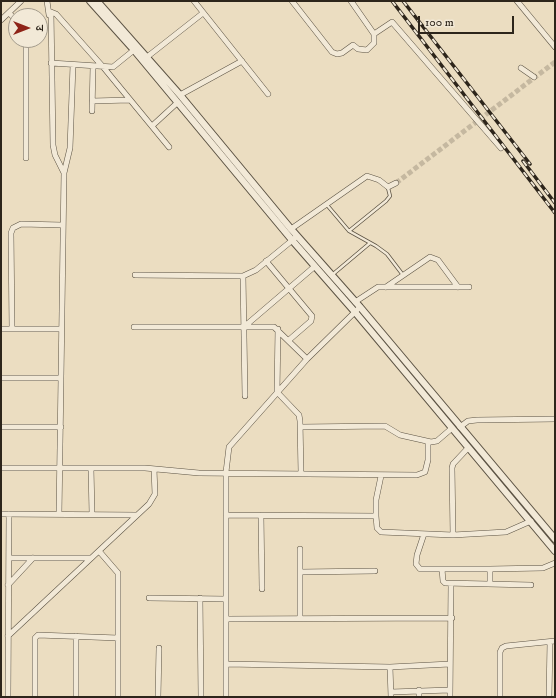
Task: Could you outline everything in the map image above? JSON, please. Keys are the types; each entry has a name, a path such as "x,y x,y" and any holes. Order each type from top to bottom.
{"street":[{"path":"47,1 51,63 53,150 64,173"},
{"path":"90,1 147,57 180,95 297,236 332,275 555,539"},
{"path":"97,1 177,103 314,267 355,312 555,551"},
{"path":"194,1 268,94"},
{"path":"292,1 332,52 337,54 342,53 353,45 358,49 367,50 374,43 374,34 351,1"},
{"path":"516,1 555,47"},
{"path":"49,15 51,12 56,14 104,68 169,147"},
{"path":"147,57 203,13"},
{"path":"374,34 392,22 501,148"},
{"path":"26,48 26,158"},
{"path":"51,63 104,68 118,64 134,50"},
{"path":"180,95 242,61"},
{"path":"58,514 61,427 62,224 64,173 70,148 73,66"},
{"path":"92,111 93,67"},
{"path":"521,68 534,77"},
{"path":"92,101 130,100"},
{"path":"152,126 177,103"},
{"path":"291,228 367,176 379,180 388,187 396,183"},
{"path":"12,329 11,233 13,228 21,224 62,224"},
{"path":"135,274 243,276 256,270 297,236"},
{"path":"386,287 426,258 434,257 442,265 458,287"},
{"path":"266,261 311,314 312,318 289,340"},
{"path":"245,326 314,267"},
{"path":"243,276 245,396"},
{"path":"226,697 226,472 229,447 307,359 355,312 357,305 371,291 378,287 469,287"},
{"path":"134,327 270,326 278,329 307,359"},
{"path":"1,329 61,329"},
{"path":"278,329 277,392 298,414 301,427 301,473"},
{"path":"1,378 61,378"},
{"path":"460,427 468,421 477,420 555,419"},
{"path":"301,427 385,426 400,435 428,442 437,440 451,428"},
{"path":"1,427 61,427"},
{"path":"2,468 154,469 200,473 301,473 381,476 424,474 428,460 428,442"},
{"path":"452,535 452,468 453,464 468,448"},
{"path":"91,468 92,514"},
{"path":"8,636 149,504 155,494 154,469"},
{"path":"381,476 376,500 377,528 381,532 452,535 506,532 531,521"},
{"path":"1,514 137,515"},
{"path":"8,697 9,514"},
{"path":"226,515 376,516"},
{"path":"261,515 262,590"},
{"path":"424,534 417,555 418,567 424,569 543,568 555,563"},
{"path":"300,549 300,618"},
{"path":"99,550 118,573 118,697"},
{"path":"9,558 91,558"},
{"path":"8,585 33,558"},
{"path":"442,569 444,583 531,585"},
{"path":"490,569 490,584"},
{"path":"300,572 375,571"},
{"path":"450,697 452,584"},
{"path":"149,598 226,598"},
{"path":"200,598 201,697"},
{"path":"226,619 452,618"},
{"path":"35,697 35,638 42,634 118,638"},
{"path":"76,636 76,697"},
{"path":"500,697 500,652 502,648 506,646 552,642 549,697"},
{"path":"158,697 159,648"},
{"path":"226,664 390,667 450,664"},
{"path":"390,667 391,694 419,690 450,690"},
{"path":"419,690 419,697"}],"lane":[{"path":"349,231 386,201 390,196 388,187"},
{"path":"326,204 349,231 387,254 403,275"},
{"path":"332,275 370,243"}],"tunnel":[{"path":"396,183 555,62"}],"railway":[{"path":"392,1 555,213"},
{"path":"403,1 530,164"},
{"path":"523,161 555,203"}]}
